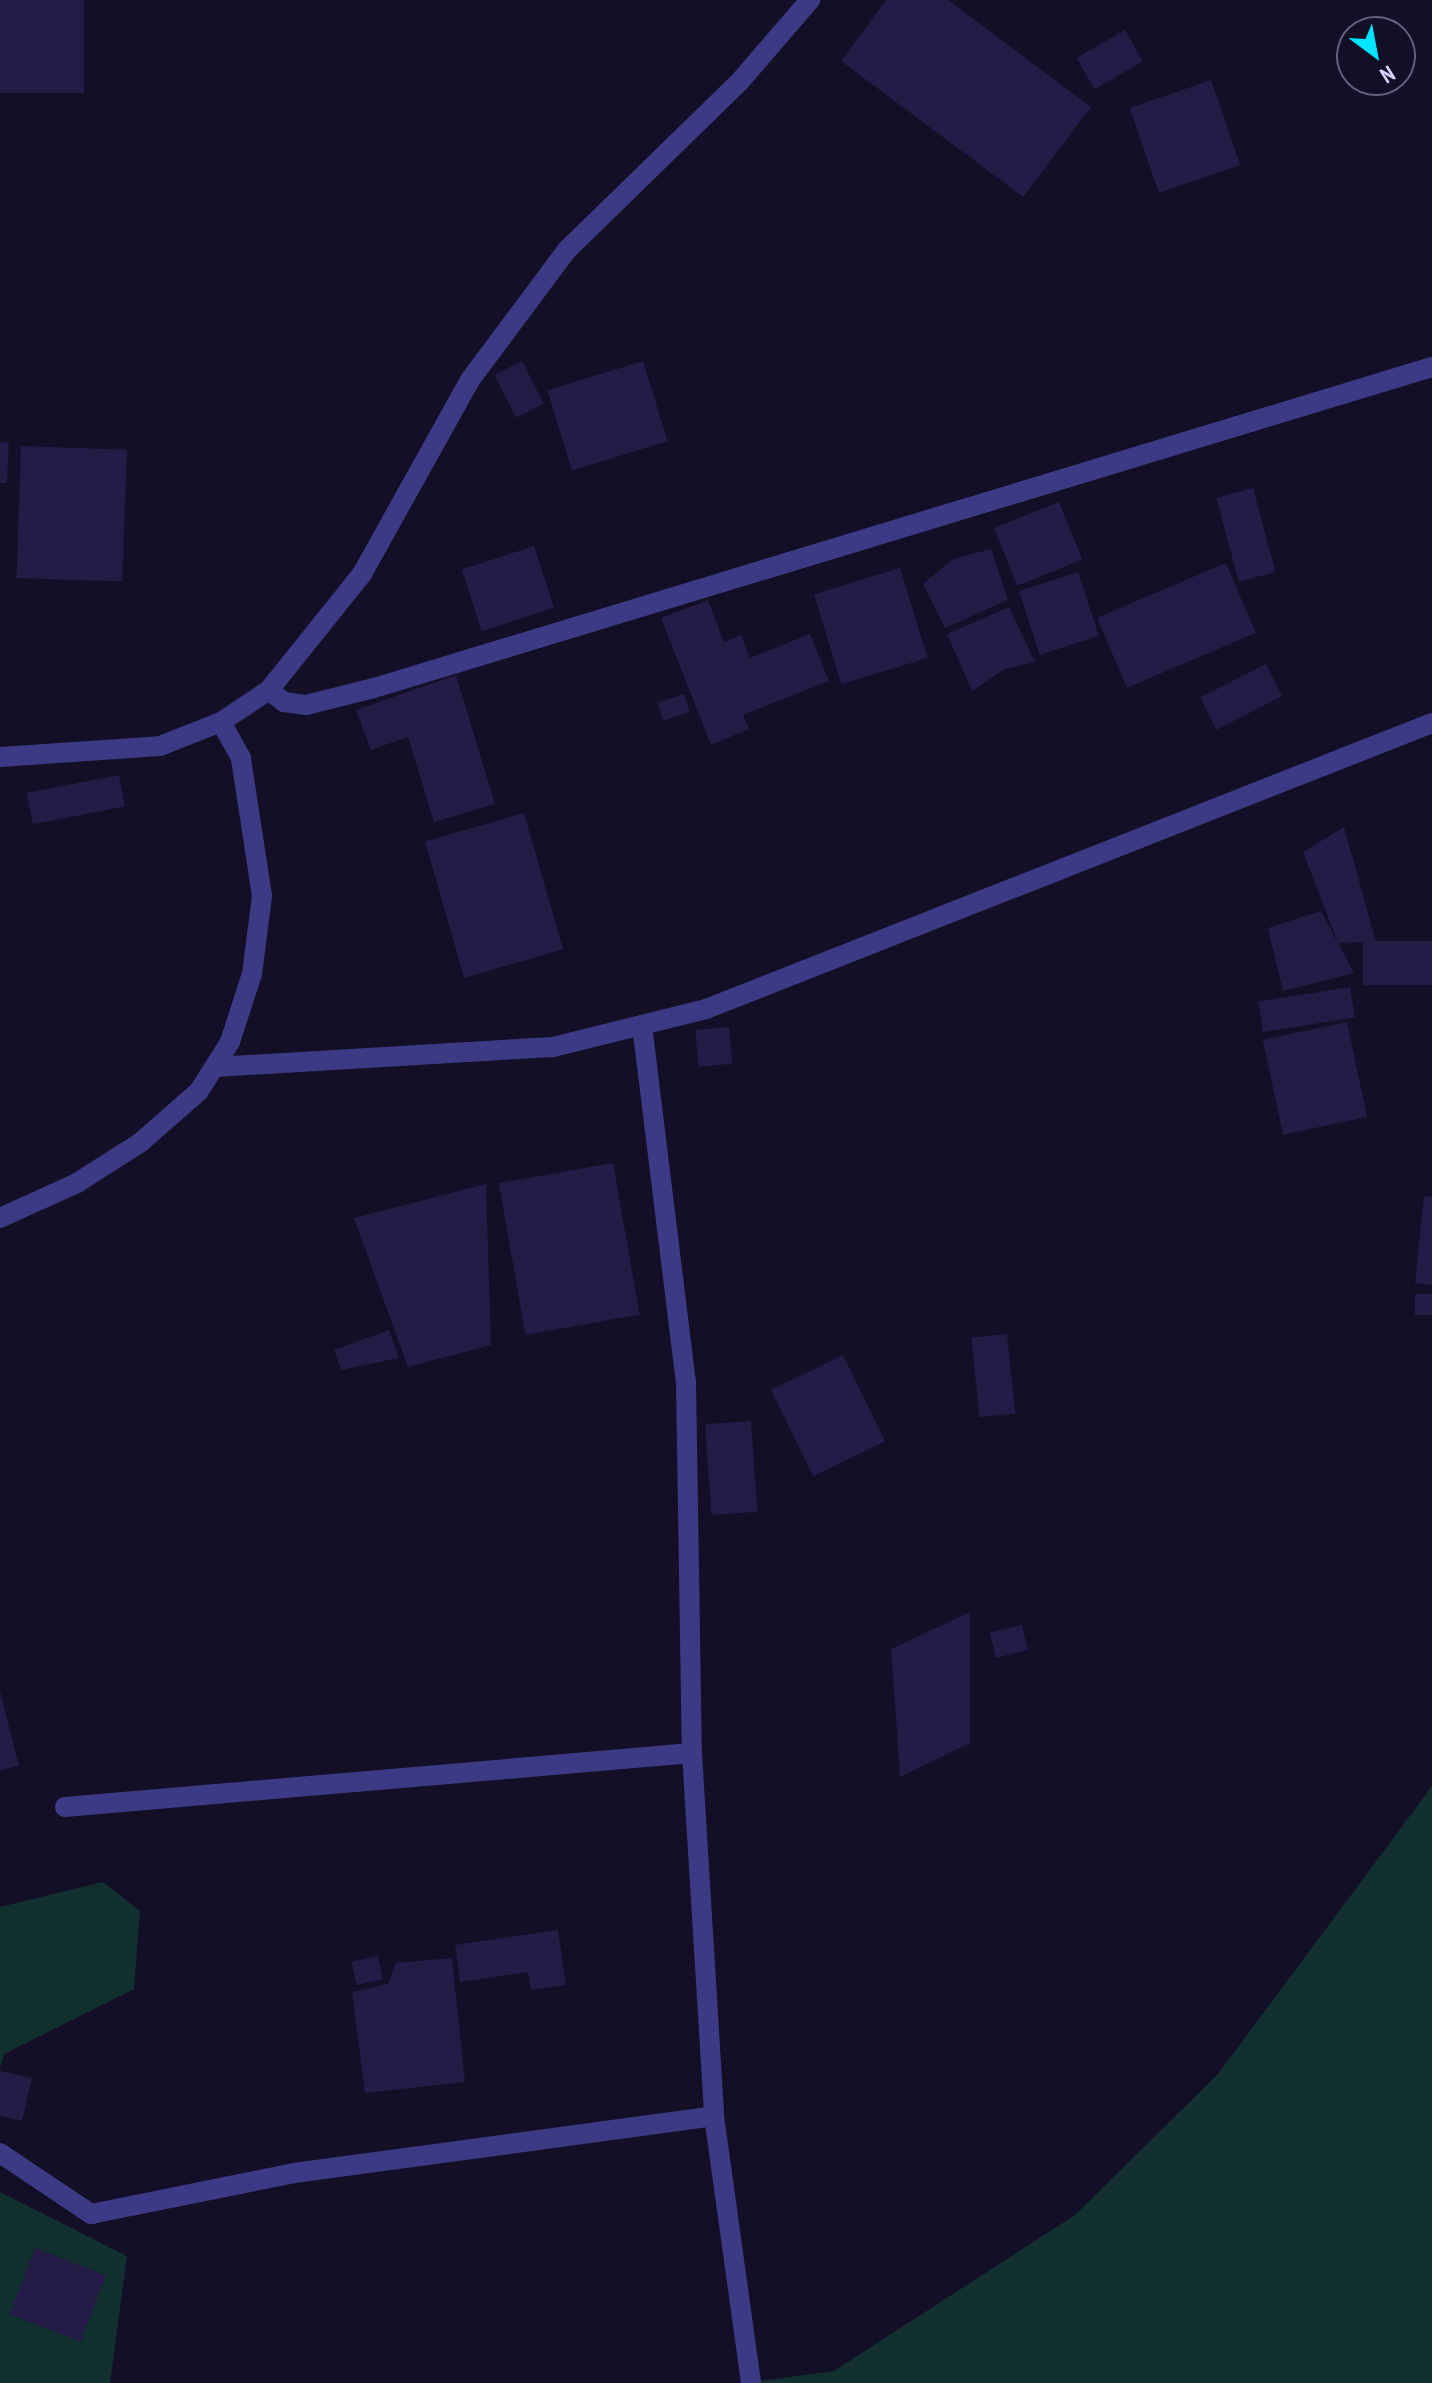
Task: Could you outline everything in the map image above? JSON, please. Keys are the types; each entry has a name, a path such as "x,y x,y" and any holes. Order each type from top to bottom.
{"street":[{"path":"0,757 160,746 221,722 269,690 362,574 470,380 567,250 741,80 810,0"},
{"path":"269,690 284,702 306,705 374,688 1432,367"},
{"path":"0,1218 77,1183 141,1142 199,1091 215,1067 252,974 262,896 241,758 221,722"},
{"path":"215,1067 553,1047 706,1009 1432,723"},
{"path":"642,1025 686,1381 692,1753 714,2116 751,2383"},
{"path":"65,1807 692,1753"},
{"path":"0,2153 91,2214 294,2173 714,2116"}],"green space":[{"path":"1432,1786 1432,2383 745,2383 834,2371 1075,2215 1218,2074"},
{"path":"103,1882 140,1911 134,1989 4,2054 0,2069 0,1907"},
{"path":"0,2192 127,2256 110,2383 0,2383"}],"building":[{"path":"0,0 84,0 84,93 0,93"},
{"path":"886,0 948,0 1091,107 1023,197 841,61"},
{"path":"1125,30 1143,61 1095,89 1077,58"},
{"path":"1211,80 1240,165 1159,193 1130,108"},
{"path":"522,361 544,404 516,418 494,375"},
{"path":"643,361 668,441 572,471 547,390"},
{"path":"0,442 9,443 7,483 0,483"},
{"path":"21,446 127,450 122,582 16,578"},
{"path":"1253,488 1276,572 1239,582 1216,498"},
{"path":"1059,502 1082,559 1017,586 994,528"},
{"path":"534,546 554,608 482,631 462,569"},
{"path":"991,549 1008,600 945,628 923,584 953,559"},
{"path":"1226,563 1256,633 1127,688 1097,618"},
{"path":"900,568 927,658 841,684 814,594"},
{"path":"1078,572 1099,636 1040,655 1019,591"},
{"path":"708,600 724,642 741,635 750,658 810,634 829,681 743,715 749,729 711,745 661,618"},
{"path":"1009,607 1035,662 1005,669 972,691 947,634"},
{"path":"1266,664 1282,696 1216,730 1200,698"},
{"path":"456,675 495,804 434,822 408,737 371,750 356,710"},
{"path":"684,694 690,712 663,721 657,703"},
{"path":"119,775 125,806 33,824 27,793"},
{"path":"524,813 563,949 464,978 425,841"},
{"path":"1344,827 1376,942 1338,943 1303,852"},
{"path":"1321,911 1354,973 1283,991 1268,928"},
{"path":"1363,941 1432,941 1432,985 1363,985"},
{"path":"1350,987 1355,1018 1263,1032 1258,1002"},
{"path":"1347,1022 1367,1117 1283,1135 1263,1040"},
{"path":"729,1027 732,1064 698,1067 695,1030"},
{"path":"613,1163 640,1315 526,1335 499,1183"},
{"path":"486,1184 491,1345 408,1367 354,1218"},
{"path":"1424,1196 1432,1197 1432,1285 1415,1283"},
{"path":"1415,1294 1432,1294 1432,1315 1415,1315"},
{"path":"389,1330 399,1358 341,1370 334,1350"},
{"path":"1007,1334 1015,1414 980,1417 971,1338"},
{"path":"843,1355 885,1441 813,1476 771,1390"},
{"path":"751,1421 757,1512 711,1515 705,1424"},
{"path":"970,1612 970,1743 900,1777 891,1649"},
{"path":"1022,1625 1028,1650 996,1658 990,1632"},
{"path":"0,1691 19,1766 0,1770"},
{"path":"558,1930 566,1985 531,1990 528,1972 460,1982 455,1945"},
{"path":"378,1956 383,1979 357,1985 352,1962"},
{"path":"452,1958 465,2082 365,2093 352,1992 388,1984 396,1963"},
{"path":"0,2071 32,2078 22,2121 0,2116"},
{"path":"35,2248 106,2275 81,2342 10,2314"}]}
